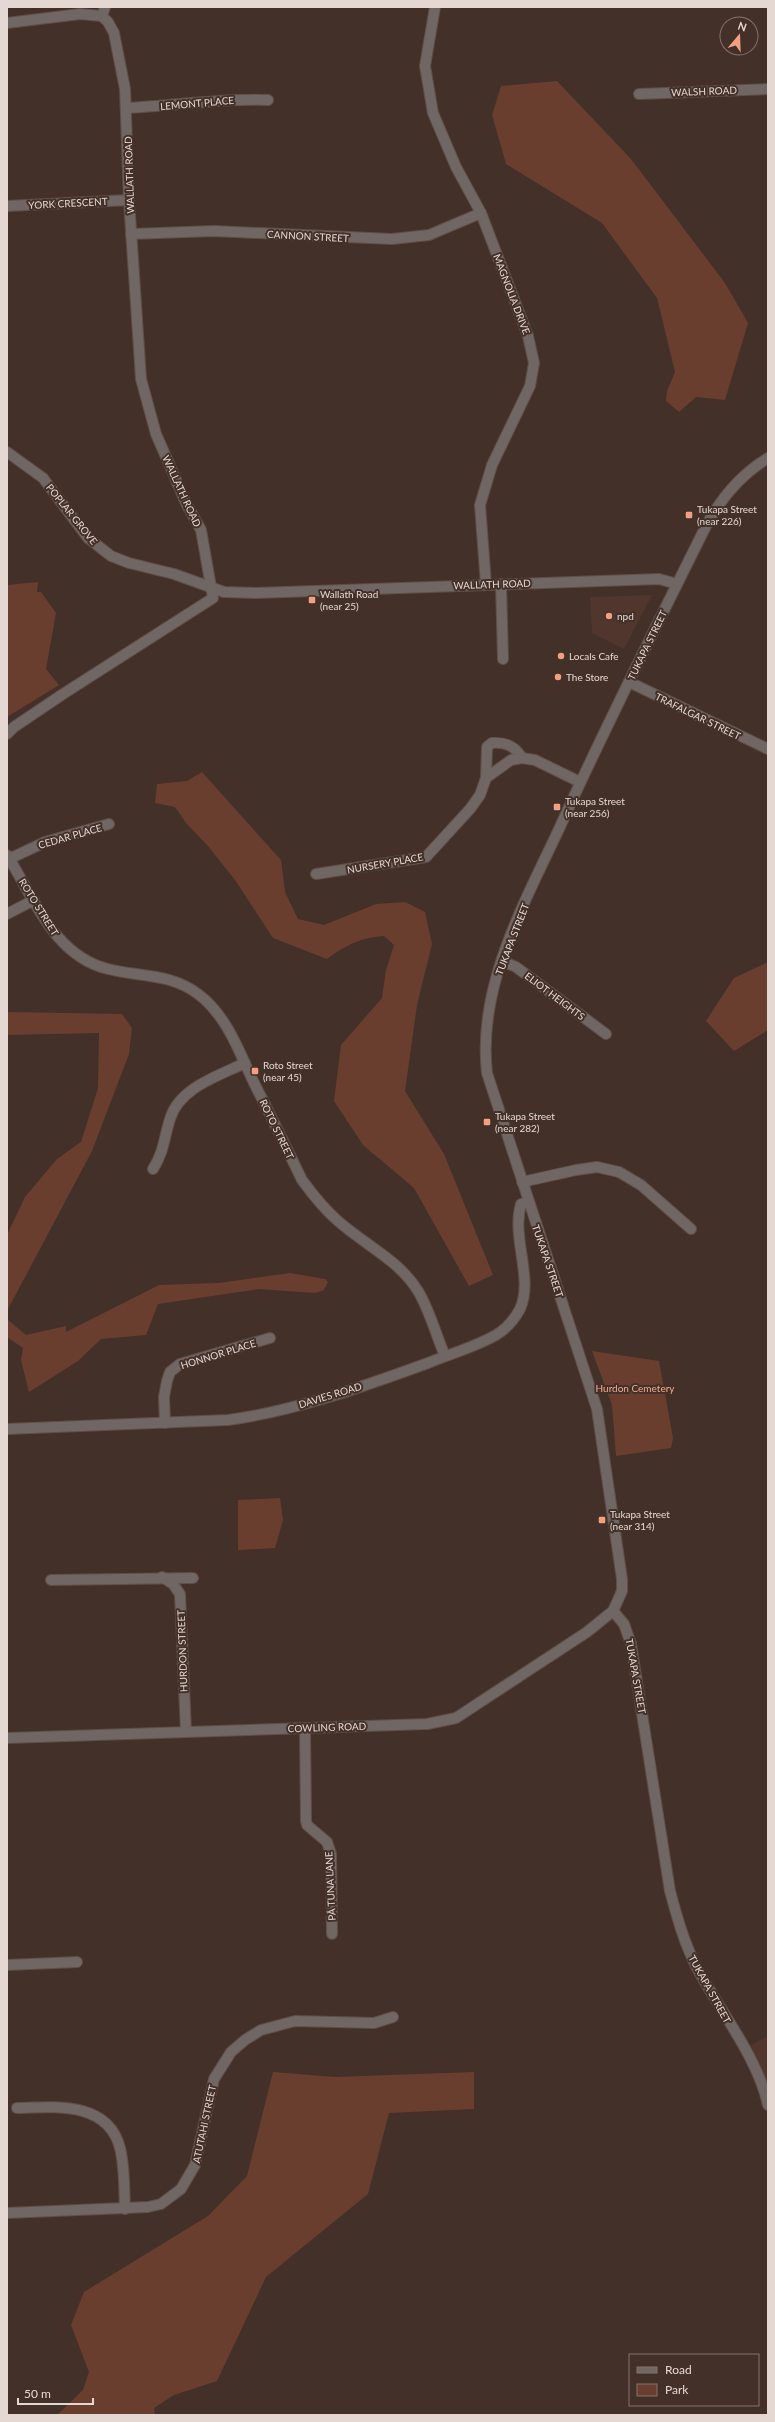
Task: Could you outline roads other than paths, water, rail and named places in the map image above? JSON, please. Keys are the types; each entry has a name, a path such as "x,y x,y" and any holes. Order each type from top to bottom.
{"street":[{"name":"MAGNOLIA DRIVE","path":"435,7 425,66 433,113 456,166 480,213 528,336 534,363 530,386 492,465 480,505 486,584"},
{"path":"7,23 103,12"},
{"name":"WALLATH ROAD","path":"103,12 118,47 126,108 129,200 140,379 156,434 184,498 201,530 211,587 224,592 237,594 659,579 677,584"},
{"name":"WALSH ROAD","path":"640,94 768,89"},
{"name":"LEMONT PLACE","path":"126,108 182,106 206,101 268,100"},
{"name":"YORK CRESCENT","path":"7,206 129,200"},
{"name":"CANNON STREET","path":"131,234 214,231 392,239 429,235 480,213"},
{"name":"POPLAR GROVE","path":"7,452 43,478 88,538 111,556 129,563 174,574 211,587"},
{"name":"TUKAPA STREET","path":"768,458 735,484 718,504 580,782 528,898 502,961 488,1010 485,1058 495,1101 597,1409 622,1579 622,1591 613,1611 624,1624 632,1644 669,1883 679,1928 696,1967 745,2050 766,2093 768,2105"},
{"path":"501,584 503,659"},
{"path":"7,734 14,727 63,694 213,598 211,587"},
{"name":"TRAFALGAR STREET","path":"629,682 768,749"},
{"name":"NURSERY PLACE","path":"316,874 426,857 470,809 480,795 486,778 487,747 492,743 507,744 518,750 522,758"},
{"name":"NURSERY PLACE","path":"486,778 503,764 522,758 535,760 580,782"},
{"name":"CEDAR PLACE","path":"8,857 45,842 109,824"},
{"name":"ROTO STREET","path":"8,857 62,943 78,956 109,970 154,976 172,981 198,994 220,1016 245,1063 302,1180 316,1200 337,1221 388,1258 410,1280 426,1307 445,1356"},
{"path":"7,914 34,900"},
{"name":"ELIOT HEIGHTS","path":"502,961 516,967 606,1034"},
{"path":"152,1169 162,1155 170,1119 178,1102 198,1086 245,1063"},
{"path":"522,1182 597,1167 619,1172 641,1185 691,1229"},
{"name":"DAVIES ROAD","path":"7,1429 228,1420 255,1416 393,1376 496,1335 514,1319 520,1307 524,1282 518,1220 521,1204 528,1202"},
{"name":"HONNOR PLACE","path":"165,1423 164,1397 170,1372 180,1364 270,1338"},
{"name":"HURDON STREET","path":"162,1578 173,1584 180,1594 186,1732"},
{"path":"51,1580 193,1578"},
{"name":"COWLING ROAD","path":"7,1738 427,1724 456,1718 587,1632 613,1611"},
{"name":"PĀ TUNA LANE","path":"305,1728 306,1821 307,1825 327,1842 330,1854 332,1934"},
{"path":"7,1965 78,1962"},
{"name":"ATUTAHI STREET","path":"7,2213 125,2209 161,2204 181,2189 195,2165 214,2078 231,2052 245,2040 261,2030 295,2021 374,2024 393,2017"},
{"path":"17,2108 66,2107 81,2109 102,2119 110,2128 120,2148 125,2209"}],"place":[{"name":"Tukapa Street (near 226)","path":"689,515"},
{"name":"Wallath Road (near 25)","path":"312,600"},
{"name":"npd","path":"609,616"},
{"name":"Locals Cafe","path":"561,656"},
{"name":"The Store","path":"558,677"},
{"name":"Tukapa Street (near 256)","path":"557,807"},
{"name":"Roto Street (near 45)","path":"255,1071"},
{"name":"Tukapa Street (near 282)","path":"487,1122"},
{"name":"Tukapa Street (near 314)","path":"602,1520"}],"park label":[{"name":"Hurdon Cemetery","path":"635,1388"}]}
